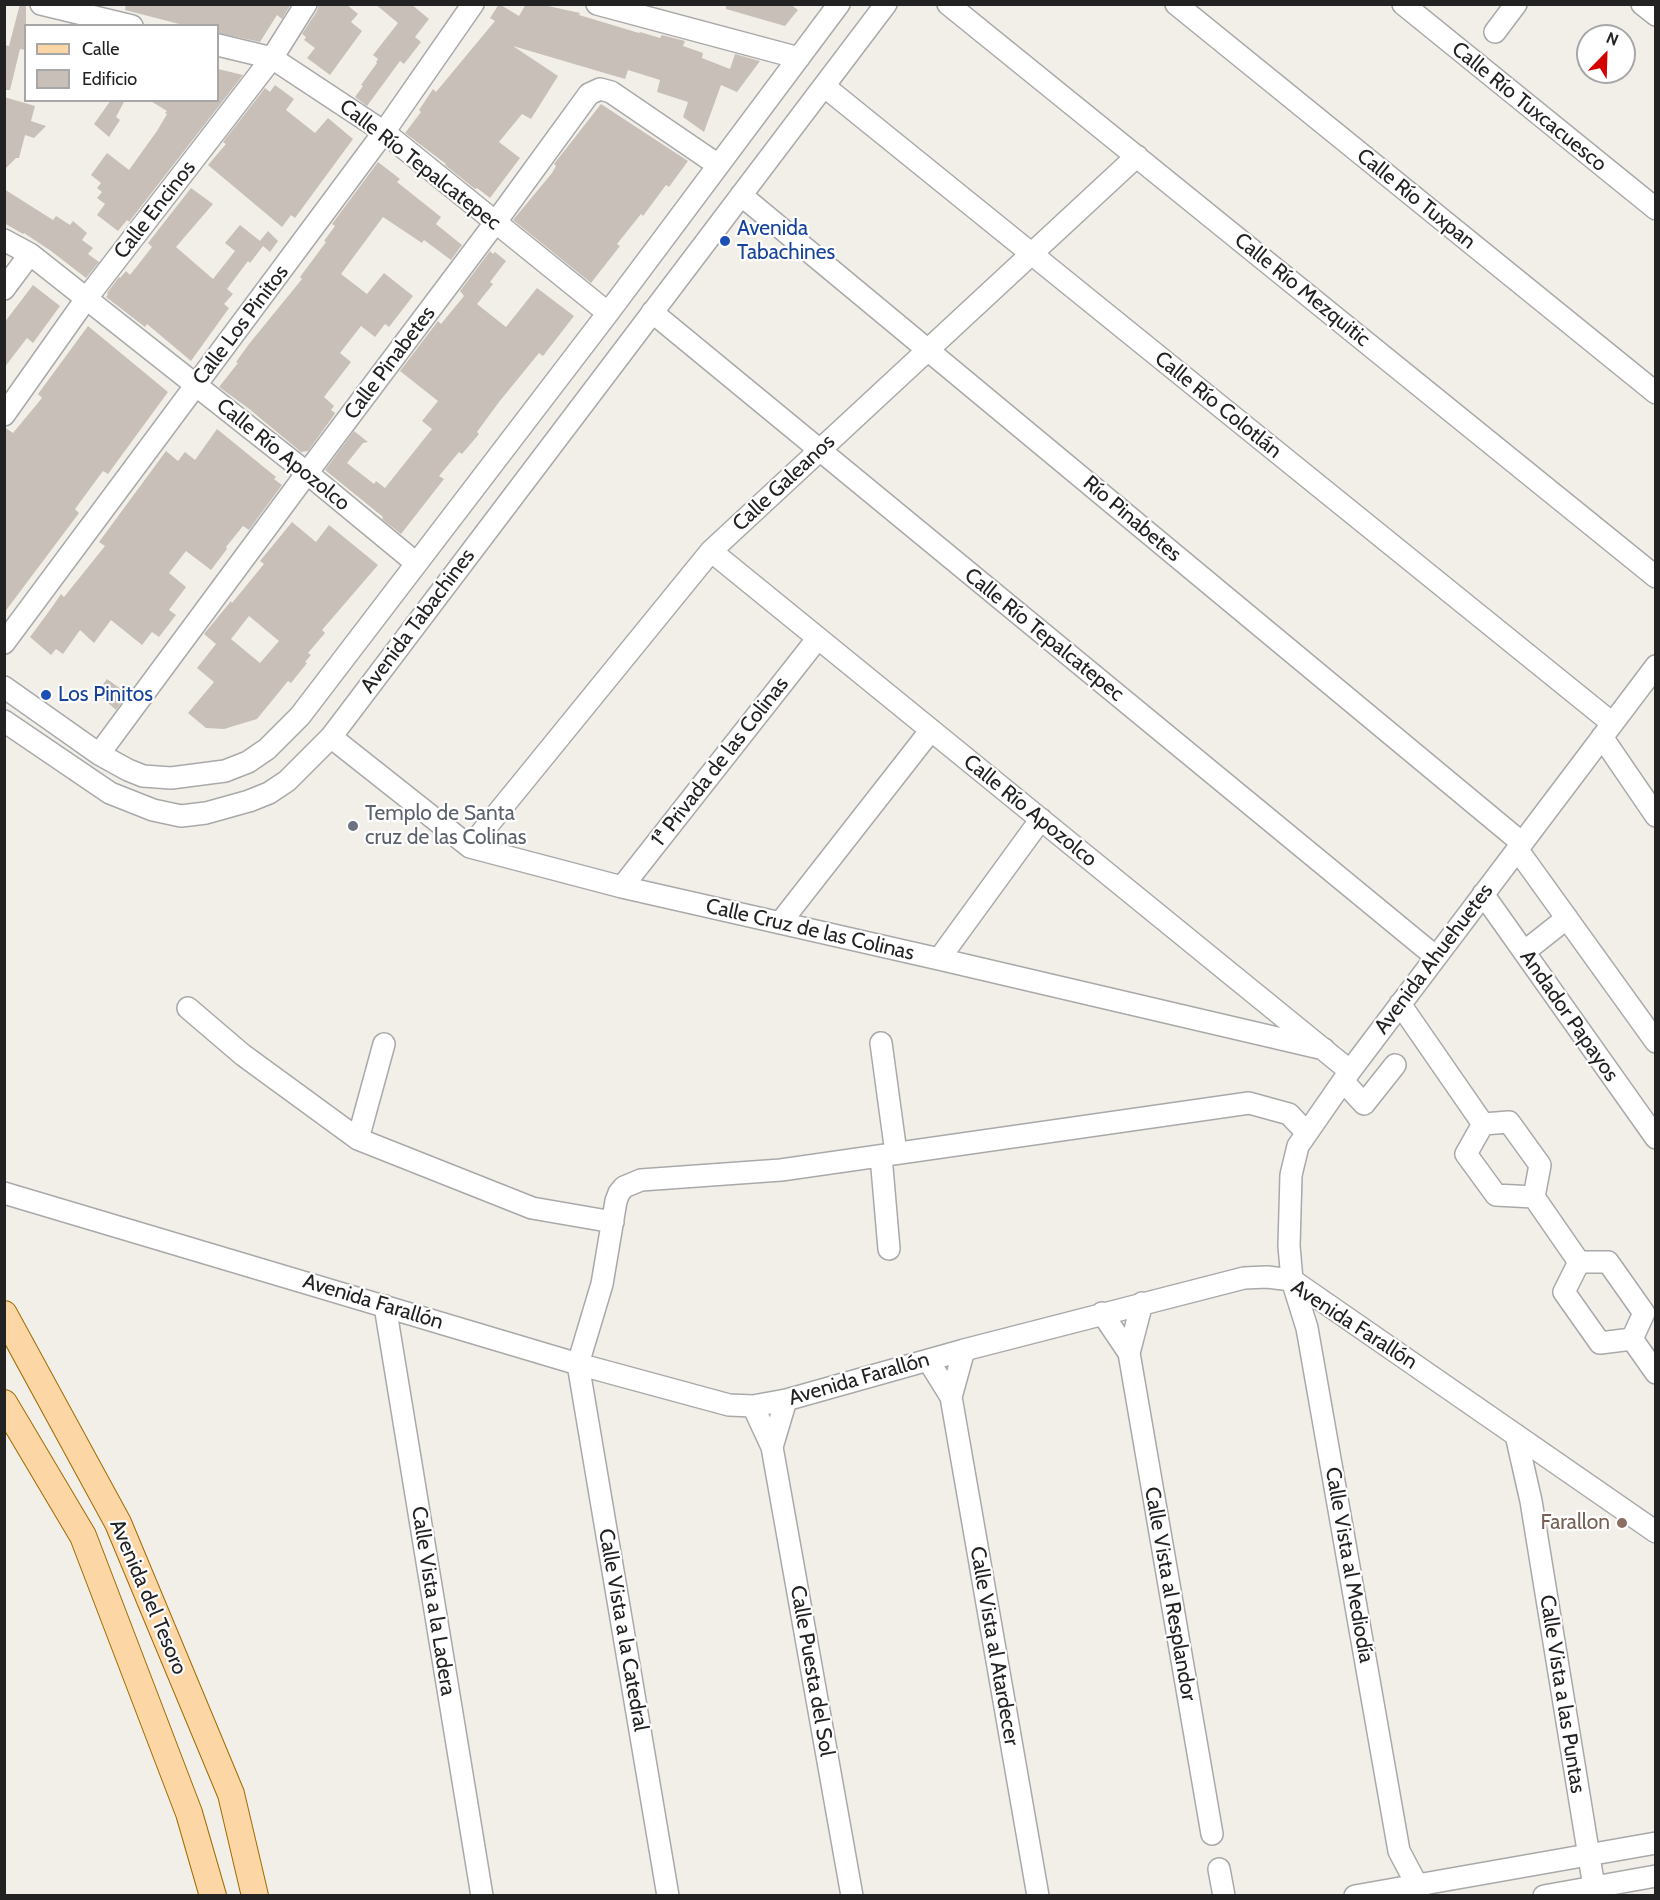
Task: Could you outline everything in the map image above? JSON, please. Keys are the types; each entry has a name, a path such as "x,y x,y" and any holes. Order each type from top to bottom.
{"main road":[{"name":"Avenida del Tesoro","path":"4,1314 118,1523 231,1794 255,1896"},
{"name":"Avenida del Tesoro","path":"4,1403 83,1536 189,1813 213,1896"}],"street":[{"path":"41,4 124,24"},
{"name":"Calle Encinos","path":"4,415 86,299 272,58 306,4"},
{"name":"Calle Los Pinitos","path":"4,643 384,132 473,4"},
{"path":"597,4 799,58"},
{"name":"Avenida Tabachines","path":"4,687 99,754 143,776 171,778 225,771 248,762 267,749 300,716 608,313 839,4"},
{"name":"Avenida Tabachines","path":"4,721 110,793 153,810 181,816 206,813 249,801 269,793 287,781 331,737 886,4"},
{"name":"Calle Río Mezquitic","path":"948,4 1656,577"},
{"name":"Calle Río Tuxpan","path":"1176,4 1656,393"},
{"name":"Calle Río Tuxcacuesco","path":"1403,4 1656,209"},
{"path":"1495,32 1516,4"},
{"path":"1642,4 1656,15"},
{"name":"Calle Río Tepalcatepec","path":"219,45 272,58 384,132 608,313"},
{"name":"Calle Río Colotlán","path":"824,86 1032,254 1607,730 1656,816"},
{"name":"Calle Pinabetes","path":"99,754 589,94 600,89 611,92 718,165"},
{"name":"Calle Galeanos","path":"470,847 711,551 1137,156"},
{"name":"Río Pinabetes","path":"741,195 1520,846"},
{"name":"Calle Río Apozolco","path":"4,240 30,254 416,563"},
{"path":"4,289 30,254"},
{"name":"Calle Río Tepalcatepec","path":"652,312 1436,957"},
{"name":"Calle Río Apozolco","path":"711,551 1324,1049 1346,1076 1358,1111 1395,1065"},
{"name":"1ª Privada de las Colinas","path":"622,887 818,638"},
{"name":"Avenida Ahuehuetes","path":"1292,1280 1289,1246 1291,1175 1299,1146 1346,1076 1656,666"},
{"path":"780,923 931,730"},
{"name":"Calle Cruz de las Colinas","path":"331,737 470,847 622,887 1324,1049"},
{"path":"939,959 1041,819"},
{"path":"1520,846 1567,918 1656,1042"},
{"name":"Andador Papayos","path":"1483,894 1656,1138"},
{"path":"1524,952 1567,918"},
{"path":"1400,1004 1483,1124"},
{"path":"188,1008 243,1055 358,1139 532,1208 614,1222"},
{"path":"881,1043 888,1154 889,1249"},
{"path":"358,1139 384,1044"},
{"path":"578,1364 602,1284 619,1193 624,1186 642,1180 781,1170 1249,1103 1289,1114 1307,1133"},
{"path":"1483,1124 1509,1122 1540,1165 1533,1197 1579,1262"},
{"path":"1483,1124 1466,1154 1496,1195 1533,1197"},
{"name":"Avenida Farallón","path":"4,1193 578,1364 729,1405 753,1406 786,1400 1102,1313 1244,1278 1267,1277 1292,1280 1656,1532"},
{"path":"1579,1262 1608,1262 1644,1313 1632,1339"},
{"path":"1579,1262 1564,1292 1600,1343 1632,1339"},
{"name":"Calle Vista al Mediodía","path":"1292,1280 1307,1328 1400,1851 1418,1890"},
{"name":"Calle Vista al Resplandor","path":"1128,1353 1142,1303"},
{"name":"Calle Vista a la Ladera","path":"384,1306 482,1896"},
{"name":"Calle Vista al Resplandor","path":"1102,1313 1128,1353 1212,1834"},
{"path":"1632,1339 1655,1371"},
{"name":"Calle Vista al Atardecer","path":"951,1397 964,1350"},
{"name":"Calle Vista al Atardecer","path":"928,1360 951,1397 1038,1896"},
{"name":"Calle Vista a la Catedral","path":"578,1364 668,1896"},
{"name":"Calle Puesta del Sol","path":"772,1447 786,1400"},
{"name":"Calle Puesta del Sol","path":"753,1406 772,1447 852,1896"},
{"name":"Calle Vista a las Puntas","path":"1516,1435 1531,1501 1593,1887"},
{"path":"1531,1501 1550,1459"},
{"path":"1355,1896 1418,1890 1656,1843"},
{"name":"Calle Vista al Mediodía","path":"1391,1892 1400,1851"},
{"path":"1219,1869 1224,1896"},
{"path":"1544,1896 1656,1876"}],"building":[{"path":"20,4 26,4 24,50 20,49 10,90 4,90 4,45 9,46"},
{"path":"126,4 291,4 282,19 277,15 260,42 219,33 219,24 179,24 125,10"},
{"path":"319,4 346,4 358,14 351,22 362,31 330,75 307,58 315,48 304,40 306,37 302,34"},
{"path":"375,4 411,4 429,19 415,37 421,42 404,64 400,61 367,106 355,97 377,63 378,59 373,55 398,23"},
{"path":"499,4 519,16 526,4 548,6 580,13 579,15 639,33 660,38 662,35 685,41 683,46 703,53 702,58 730,69 735,54 760,61 737,92 721,85 704,132 683,117 688,102 657,92 660,80 628,70 625,79 513,46 558,76 531,119 522,114 499,142 520,158 490,198 477,188 475,189 405,133 421,112 419,110 433,89 436,92 495,21 490,18"},
{"path":"726,4 790,4 798,10 785,26 726,9"},
{"path":"219,69 243,75 129,222 127,220 118,231 97,215 105,204 97,198 102,192 97,188 101,183 91,175 107,153 129,170 157,131 167,111 152,102 219,102"},
{"path":"275,85 294,99 286,110 315,133 328,118 353,139 295,218 291,215 282,227 208,165 226,144 223,142 265,88 270,92"},
{"path":"4,97 35,106 31,121 46,126 34,138 25,135 19,158 16,158 4,170"},
{"path":"110,102 124,102 116,117 120,120 109,137 94,124"},
{"path":"601,104 688,161 669,187 666,185 643,216 641,214 617,244 620,246 591,283 513,220 552,173 556,166 554,164"},
{"path":"378,162 400,179 397,182 441,217 436,224 462,245 451,260 424,240 422,243 383,217 341,274 367,294 384,273 413,296 389,327 385,324 375,337 361,326 340,353 351,362 324,397 334,406 331,410 335,413 308,451 301,452 219,387 238,363 236,362 249,344 302,279 300,277 335,226 332,224"},
{"path":"191,188 213,204 176,247 213,279 235,251 225,243 240,225 260,241 268,231 278,241 270,252 263,246 250,263 248,261 227,289 233,294 224,304 229,308 191,361 147,324 145,327 106,297 119,277 126,271 130,275 152,247 148,243"},
{"path":"4,189 53,220 56,216 70,225 73,221 87,233 82,240 93,248 88,254 99,262 86,278 51,251 4,223"},
{"path":"490,251 493,254 495,252 506,261 490,282 493,284 477,304 506,327 537,288 574,316 543,356 539,353 499,402 477,432 479,434 462,454 459,452 439,476 444,479 401,534 325,470 354,431 368,442 363,443 347,463 374,484 376,481 385,488 432,429 422,421 438,401 400,371 438,321 441,324 464,296 460,291"},
{"path":"33,285 60,306 33,343 27,338 4,368 4,323"},
{"path":"88,326 168,392 108,474 103,471 75,509 79,513 4,613 4,427 13,433 42,398 38,394"},
{"path":"217,429 276,477 274,479 282,485 249,530 243,526 211,570 186,551 169,573 186,587 169,610 176,615 159,637 152,632 142,645 111,620 94,643 80,630 63,654 56,649 51,655 30,637 61,594 64,597 105,546 99,542 166,451 178,461 185,452 195,460"},
{"path":"292,522 316,542 329,525 378,565 322,630 325,633 308,653 311,655 305,662 307,663 291,683 288,681 257,719 224,729 206,728 188,713 214,682 197,668 216,644 204,634 264,564 260,561","holes":["249,616 279,641 260,663 231,639"]},
{"path":"107,679 128,694 116,710 97,693"}],"place":[{"name":"Avenida Tabachines","path":"725,241"},
{"name":"Los Pinitos","path":"46,695"},
{"name":"Templo de Santa cruz de las Colinas","path":"353,826"},
{"name":"Farallon","path":"1622,1523"}]}
